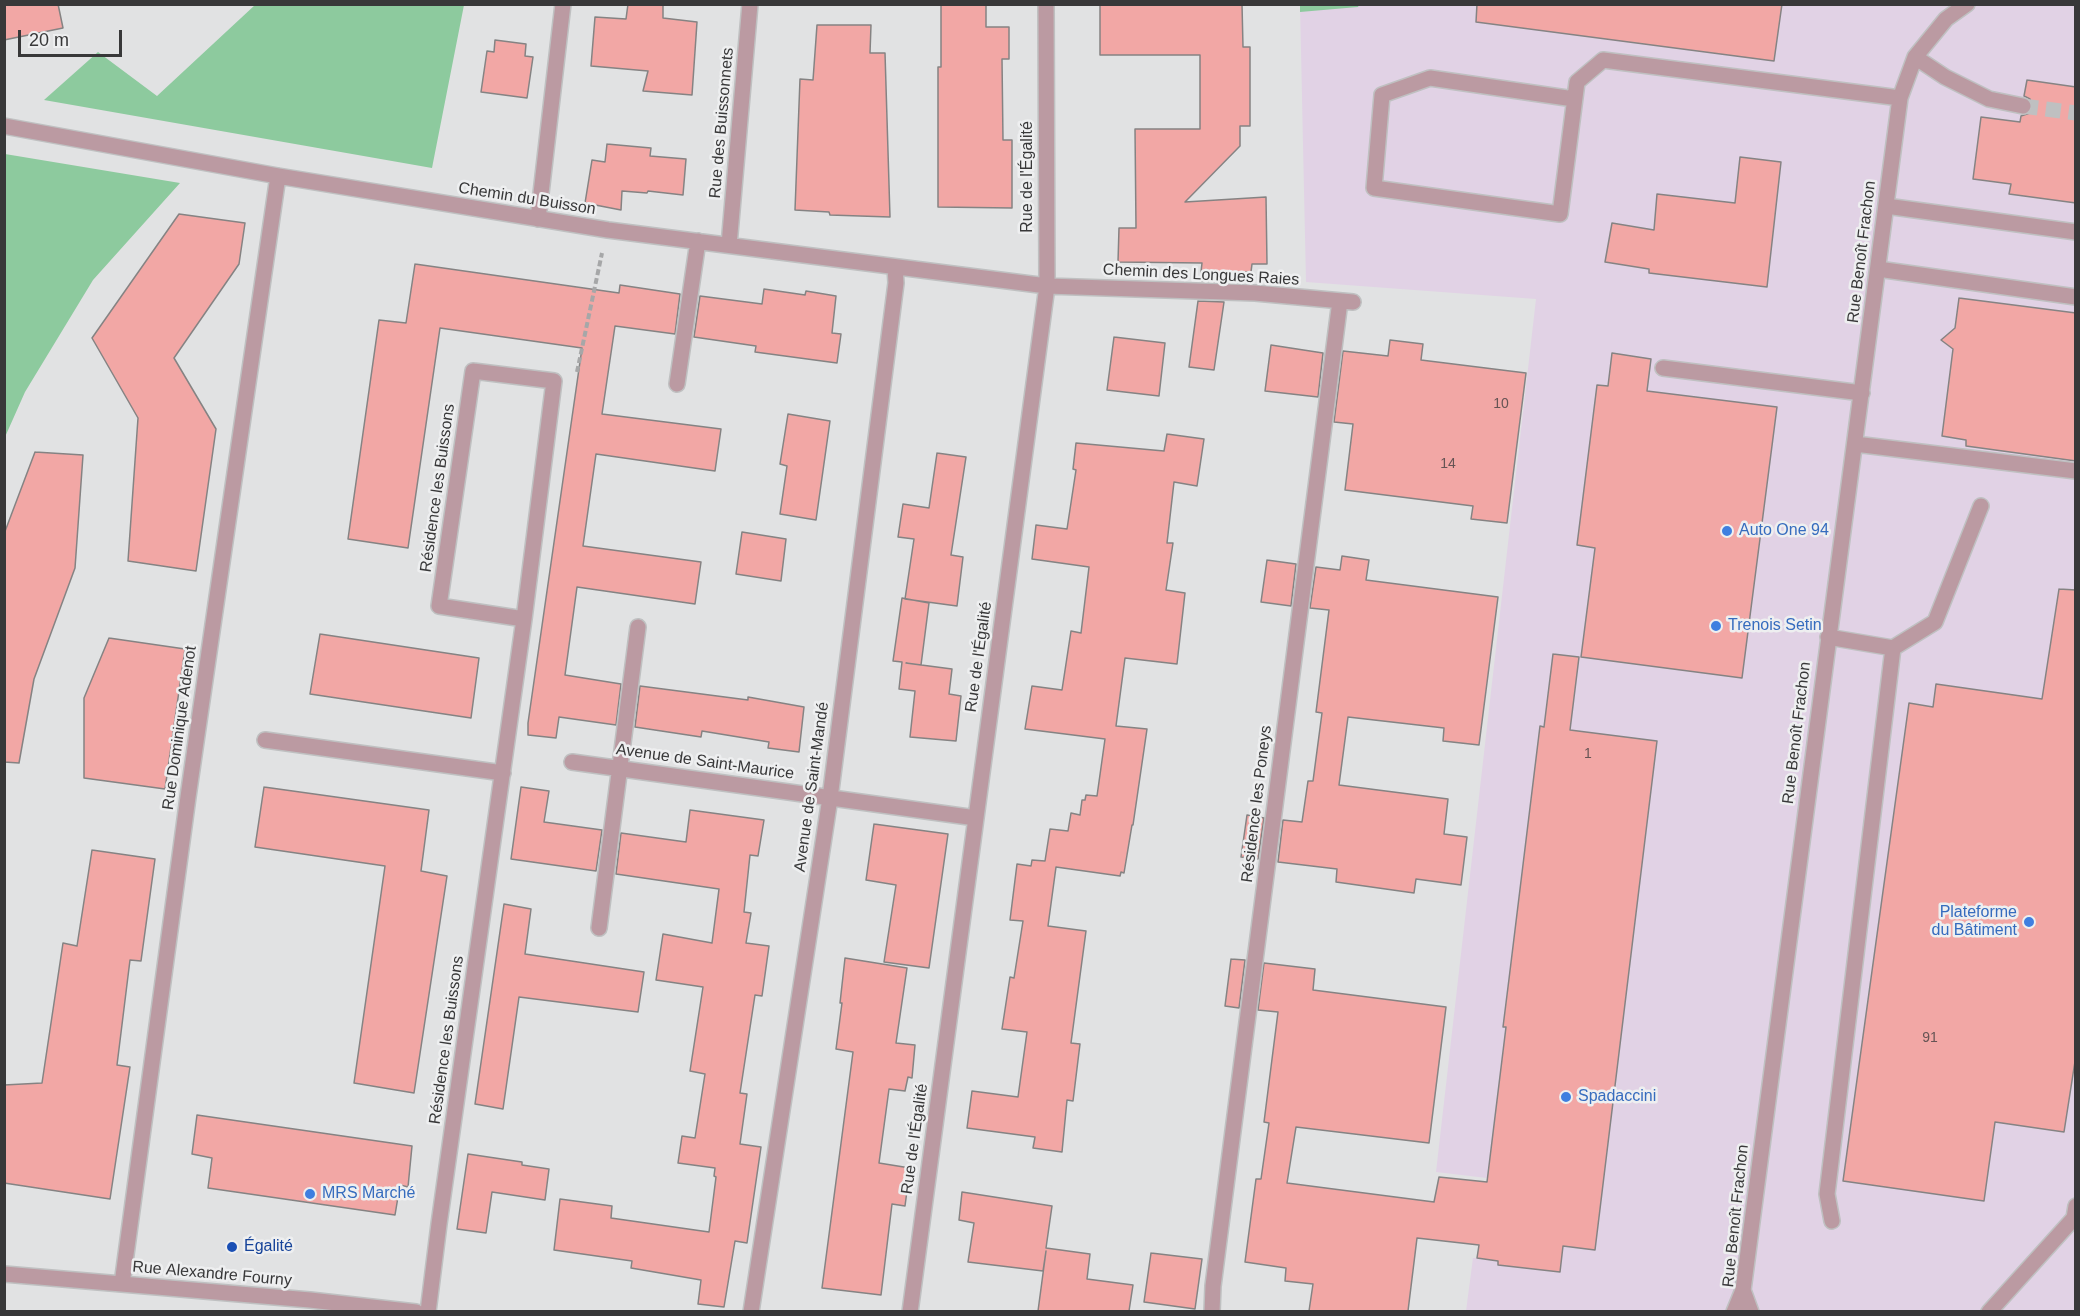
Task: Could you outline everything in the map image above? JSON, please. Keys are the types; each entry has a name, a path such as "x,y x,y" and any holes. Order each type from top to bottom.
{"street":[{"path":"538,219 563,4"},
{"name":"Rue des Buissonnets","path":"729,244 750,4"},
{"name":"Rue de l'Égalité","path":"910,1311 1047,286 1046,4"},
{"name":"Rue Benoît Frachon","path":"1751,1311 1743,1290 1900,98 1915,57 1947,19 1967,4"},
{"path":"1915,57 1945,77 1989,99 2023,106"},
{"path":"1574,99 1430,78 1382,95 1374,188 1560,214 1577,82 1603,60 1900,98"},
{"name":"Chemin du Buisson","path":"4,126 278,176 608,230 1047,286"},
{"name":"Rue Dominique Adenot","path":"122,1284 188,797 278,176"},
{"path":"1886,206 2076,232"},
{"path":"677,384 698,241"},
{"name":"Avenue de Saint-Mandé","path":"751,1311 830,798 896,283 895,267"},
{"path":"1878,269 2076,297"},
{"name":"Chemin des Longues Raies","path":"1047,286 1255,293 1346,302"},
{"name":"Résidence les Poneys","path":"1212,1311 1213,1286 1346,302"},
{"path":"1663,368 1862,393"},
{"name":"Résidence les Buissons","path":"428,1311 524,619 554,381 472,371 439,606 524,619"},
{"path":"1855,444 2076,471"},
{"path":"1828,637 1893,648 1935,622 1981,506"},
{"path":"599,928 639,627"},
{"path":"1832,1221 1827,1194 1893,648"},
{"path":"265,740 503,773"},
{"name":"Avenue de Saint-Maurice","path":"572,762 976,818"},
{"path":"1989,1311 2074,1218 2076,1206"},
{"name":"Rue Alexandre Fourny","path":"4,1274 310,1299 416,1311"},
{"path":"1734,1311 1743,1290"}],"path":[{"path":"554,381 578,372 608,230"}],"shaded area":[{"path":"1300,5 2075,5 2075,1311 1466,1311 1473,1258 1477,1258 1487,1178 1436,1172 1536,299 1306,282"}],"green space":[{"path":"1300,4 1359,5 1358,7 1300,12"},
{"path":"255,5 464,5 432,168 44,100 98,52 157,96"},
{"path":"5,154 180,183 93,280 25,392 5,437"}],"building":[{"path":"4,4 58,4 63,28 4,40"},
{"path":"628,4 663,4 663,18 697,22 692,95 643,91 648,71 591,66 595,17 626,19"},
{"path":"941,4 986,4 986,27 1009,27 1009,59 1002,59 1003,140 1012,140 1012,208 938,207 938,67 941,67"},
{"path":"1100,4 1242,4 1243,47 1250,47 1250,126 1240,126 1240,146 1185,202 1266,197 1267,264 1252,264 1251,272 1228,272 1227,282 1200,281 1202,263 1118,262 1119,228 1136,228 1135,129 1200,129 1200,55 1100,55"},
{"path":"1477,4 1782,4 1774,61 1476,22"},
{"path":"817,25 871,25 870,53 885,53 890,217 830,215 829,212 795,210 800,79 813,80"},
{"path":"495,40 526,44 525,56 533,57 527,98 481,92 487,51 494,52"},
{"path":"2027,80 2076,87 2076,203 2009,194 2011,184 1973,179 1981,117 2020,122 2021,116 2030,113 2033,107 2030,99 2024,96"},
{"path":"607,144 651,148 650,156 686,159 683,195 622,191 621,210 585,203 592,160 605,162"},
{"path":"1740,157 1781,162 1767,287 1649,273 1649,269 1605,262 1612,223 1654,230 1657,194 1735,203"},
{"path":"179,214 245,223 239,264 174,358 216,429 196,571 128,561 138,418 92,338"},
{"path":"415,264 619,293 620,285 680,294 675,334 615,326 602,414 721,429 715,471 596,454 583,546 701,562 695,604 577,587 565,675 621,684 616,725 559,717 556,738 528,735 582,348 440,328 408,548 348,539 379,320 406,323"},
{"path":"764,289 805,295 806,291 836,296 832,333 841,334 837,363 755,352 756,346 694,337 700,296 762,304"},
{"path":"1959,298 2076,313 2076,461 1966,446 1966,440 1942,436 1953,349 1941,340 1955,328"},
{"path":"1198,301 1224,302 1214,370 1189,367"},
{"path":"1114,337 1165,343 1159,396 1107,390"},
{"path":"1390,340 1423,344 1421,360 1526,373 1507,523 1471,519 1473,506 1345,490 1353,424 1334,422 1343,351 1388,356"},
{"path":"1271,345 1323,353 1318,397 1265,391"},
{"path":"1612,353 1651,359 1647,391 1777,407 1742,678 1581,657 1595,548 1577,545 1597,385 1608,386"},
{"path":"788,414 830,421 816,520 780,514 787,466 780,464"},
{"path":"1167,434 1204,439 1197,486 1174,482 1167,543 1173,543 1166,590 1185,593 1177,664 1125,658 1116,726 1147,729 1124,873 1121,872 1120,876 1056,867 1048,926 1086,931 1071,1043 1080,1044 1073,1101 1067,1100 1062,1152 1033,1148 1035,1137 967,1128 972,1091 1018,1097 1027,1032 1002,1029 1010,977 1014,978 1023,921 1010,920 1017,864 1031,866 1032,860 1045,861 1050,829 1068,831 1071,813 1080,815 1082,800 1085,800 1086,795 1097,796 1105,739 1025,729 1032,686 1062,690 1071,631 1081,633 1089,567 1032,559 1036,525 1067,529 1076,470 1073,469 1076,443 1164,451"},
{"path":"35,452 83,455 75,568 34,679 19,763 4,762 4,534"},
{"path":"937,453 966,457 951,555 963,557 957,606 905,599 914,539 898,537 903,504 929,508"},
{"path":"742,532 786,539 781,581 736,574"},
{"path":"1342,556 1369,560 1366,580 1498,597 1479,745 1443,741 1444,728 1348,717 1339,785 1448,799 1444,834 1467,837 1461,885 1416,879 1414,893 1336,882 1337,869 1278,862 1283,820 1302,822 1308,781 1313,781 1322,713 1316,712 1329,610 1310,608 1316,567 1340,570"},
{"path":"1267,560 1296,564 1291,606 1261,602"},
{"path":"2059,589 2076,590 2076,1055 2064,1132 1995,1122 1984,1201 1843,1181 1909,703 1933,707 1936,684 2042,699"},
{"path":"902,598 929,603 921,665 952,669 949,694 961,696 956,741 910,737 915,691 899,689 902,662 893,661"},
{"path":"320,634 479,658 471,718 310,694"},
{"path":"109,638 185,649 165,789 84,778 84,698"},
{"path":"1553,654 1579,657 1570,730 1657,741 1595,1250 1563,1246 1560,1272 1498,1265 1498,1261 1477,1258 1479,1245 1417,1238 1408,1311 1309,1311 1313,1284 1285,1281 1286,1268 1245,1262 1256,1179 1261,1179 1269,1123 1264,1122 1278,1012 1258,1010 1264,963 1315,969 1313,990 1446,1007 1429,1143 1296,1127 1287,1183 1434,1202 1439,1177 1487,1182 1506,1027 1503,1027 1540,726 1544,727"},
{"path":"640,686 748,700 748,697 804,707 799,752 768,748 769,742 702,731 701,737 635,727"},
{"path":"264,787 429,810 421,871 447,876 414,1093 354,1083 385,866 255,847"},
{"path":"521,787 549,791 544,822 602,830 596,871 511,859"},
{"path":"690,810 764,820 758,856 750,855 744,912 751,913 746,943 769,946 762,996 755,995 740,1093 747,1094 740,1144 761,1147 747,1243 735,1241 724,1307 698,1304 701,1280 631,1268 632,1261 554,1250 560,1199 612,1206 611,1218 709,1232 716,1177 714,1176 715,1168 678,1163 682,1136 695,1138 705,1074 690,1071 703,987 656,980 663,934 712,943 719,889 616,874 621,833 686,842"},
{"path":"1247,815 1264,818 1258,859 1241,857"},
{"path":"874,824 948,834 929,968 884,962 896,885 866,880"},
{"path":"92,850 155,859 141,961 130,960 117,1065 130,1067 110,1199 4,1183 4,1085 42,1083 63,943 77,946"},
{"path":"504,904 531,909 525,954 644,972 638,1012 519,997 503,1109 475,1104"},
{"path":"845,958 907,968 896,1043 915,1045 912,1078 908,1077 905,1091 889,1089 879,1163 910,1168 905,1206 892,1204 881,1295 822,1288 853,1052 836,1049"},
{"path":"1231,959 1245,960 1239,1008 1225,1006"},
{"path":"197,1115 412,1146 408,1187 400,1185 395,1215 208,1188 212,1158 192,1154"},
{"path":"468,1154 522,1162 522,1165 549,1169 545,1200 492,1192 486,1233 457,1229"},
{"path":"962,1192 1052,1206 1046,1248 1090,1254 1087,1279 1133,1285 1129,1311 1038,1311 1046,1251 1043,1271 968,1262 974,1223 959,1220"},
{"path":"1151,1253 1202,1259 1195,1309 1144,1302"}],"tunnel":[{"path":"2023,106 2076,113"}],"place":[{"name":"Auto One 94","path":"1727,531"},
{"name":"Trenois Setin","path":"1716,626"},
{"name":"Plateforme du Bâtiment","path":"2029,922"},
{"name":"Spadaccini","path":"1566,1097"},
{"name":"MRS Marché","path":"310,1194"},
{"name":"Égalité","path":"232,1247"}]}
